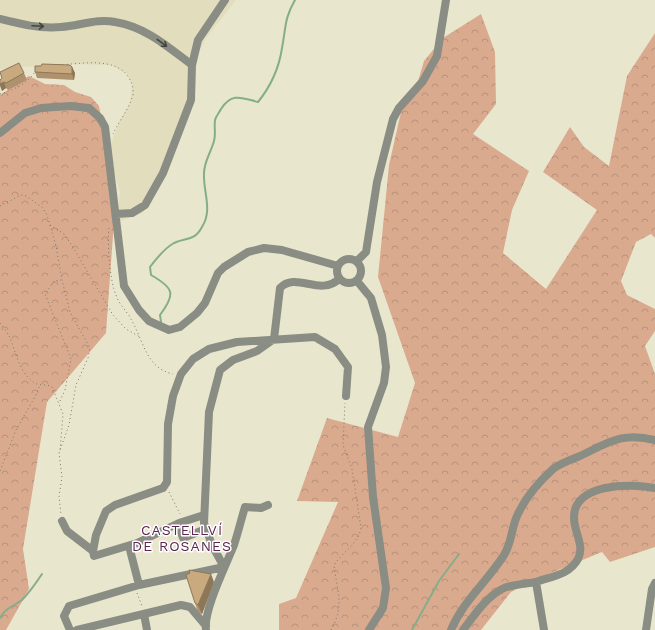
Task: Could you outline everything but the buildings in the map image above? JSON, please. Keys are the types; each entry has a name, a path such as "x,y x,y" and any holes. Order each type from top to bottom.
{"street":[{"path":"116,214 132,213 145,204 163,173 191,100 192,65 198,40 225,0"},
{"path":"357,261 366,252 377,182 393,119 399,108 423,81 437,56 446,0"},
{"path":"0,19 26,26 60,27 91,22 114,21 133,26 151,34 192,65"},
{"path":"0,133 25,113 36,109 70,106 89,108 95,113 105,127 124,286 139,310 149,321 169,330 180,327 196,313 205,303 218,273 224,267 248,252 264,248 282,250 338,266"},
{"path":"346,259 357,261 362,271 357,281 348,284 339,279 336,273 338,266 346,259"},
{"path":"224,567 212,546 204,523 209,412 220,370 233,360 257,351 274,339 280,288 284,283 291,281 326,287 334,284 339,279"},
{"path":"357,281 371,298 382,335 386,367 384,383 368,427 373,497 386,588 383,608 369,630"},
{"path":"93,554 106,511 115,505 162,488 167,482 168,424 173,396 181,374 193,359 209,349 237,342 315,337 335,349 348,367 346,396"},
{"path":"451,630 460,611 504,555 510,544 516,517 520,508 552,470 563,463 616,439 638,436 655,440"},
{"path":"463,630 476,612 498,592 509,587 536,582 570,570 581,552 575,528 574,508 583,496 594,491 617,486 642,485 655,488"},
{"path":"207,628 224,567 234,544 245,507 261,508 268,505"},
{"path":"93,554 129,546 181,523 204,515"},
{"path":"62,521 67,531 93,554"},
{"path":"181,523 184,538 206,529"},
{"path":"129,546 139,585"},
{"path":"70,630 64,616 69,606 139,585 224,567"},
{"path":"536,582 544,630"},
{"path":"646,630 652,589 655,583"},
{"path":"77,630 181,605 190,607 207,628"},
{"path":"144,614 147,630"}],"path":[{"path":"57,65 95,63 111,65 127,74 132,84 133,93 130,104 113,135"},
{"path":"0,94 26,82 36,70"},
{"path":"0,206 15,197 26,196 43,208 50,224 70,312 90,348 88,358 76,385 69,425 60,453"},
{"path":"50,224 64,234 86,272 96,284 113,315 126,329 140,337 152,363 162,371 181,374"},
{"path":"59,402 65,390 71,359 45,294 54,281 62,280"},
{"path":"0,323 9,336 17,359 27,376 33,382 40,385 48,384 52,386 64,414 60,453 62,477 59,509 62,521"},
{"path":"0,471 16,430 40,385"},
{"path":"331,630 337,620 340,606 334,565 341,554 353,546 362,528 352,469 342,444 346,396"},
{"path":"165,485 181,523"},
{"path":"139,585 137,589 137,596 144,609 144,614"}],"shaded area":[{"path":"0,0 236,0 206,38 192,65 191,100 174,155 143,213 117,222 120,192 108,152 119,122 130,103 132,84 127,74 111,65 64,64 0,69"}],"green space":[{"path":"481,14 495,52 496,104 473,134 529,171 512,210 503,253 546,289 597,210 543,172 570,127 584,147 609,166 627,76 655,33 655,238 651,234 636,242 621,281 627,295 655,309 655,331 645,346 655,374 655,547 610,562 602,552 534,580 511,592 481,630 279,630 279,604 296,598 338,502 297,501 327,418 398,437 415,383 378,277 389,165 401,112 416,88 424,61 443,38"},
{"path":"29,76 45,84 64,85 75,92 91,97 99,106 116,193 106,333 47,402 23,549 29,589 6,630 0,630 0,95"}],"waterway":[{"path":"161,322 160,315 169,302 170,292 164,284 151,275 150,267 171,245 178,241 193,237 202,227 207,214 204,169 215,139 215,119 225,104 233,98 242,98 258,102 263,96 277,70 287,18 295,0"},
{"path":"412,630 439,581 459,554"},
{"path":"0,618 7,609 25,597 42,574"}],"district":[{"name":"CASTELLVÍ DE ROSANES","path":"182,538"}]}
